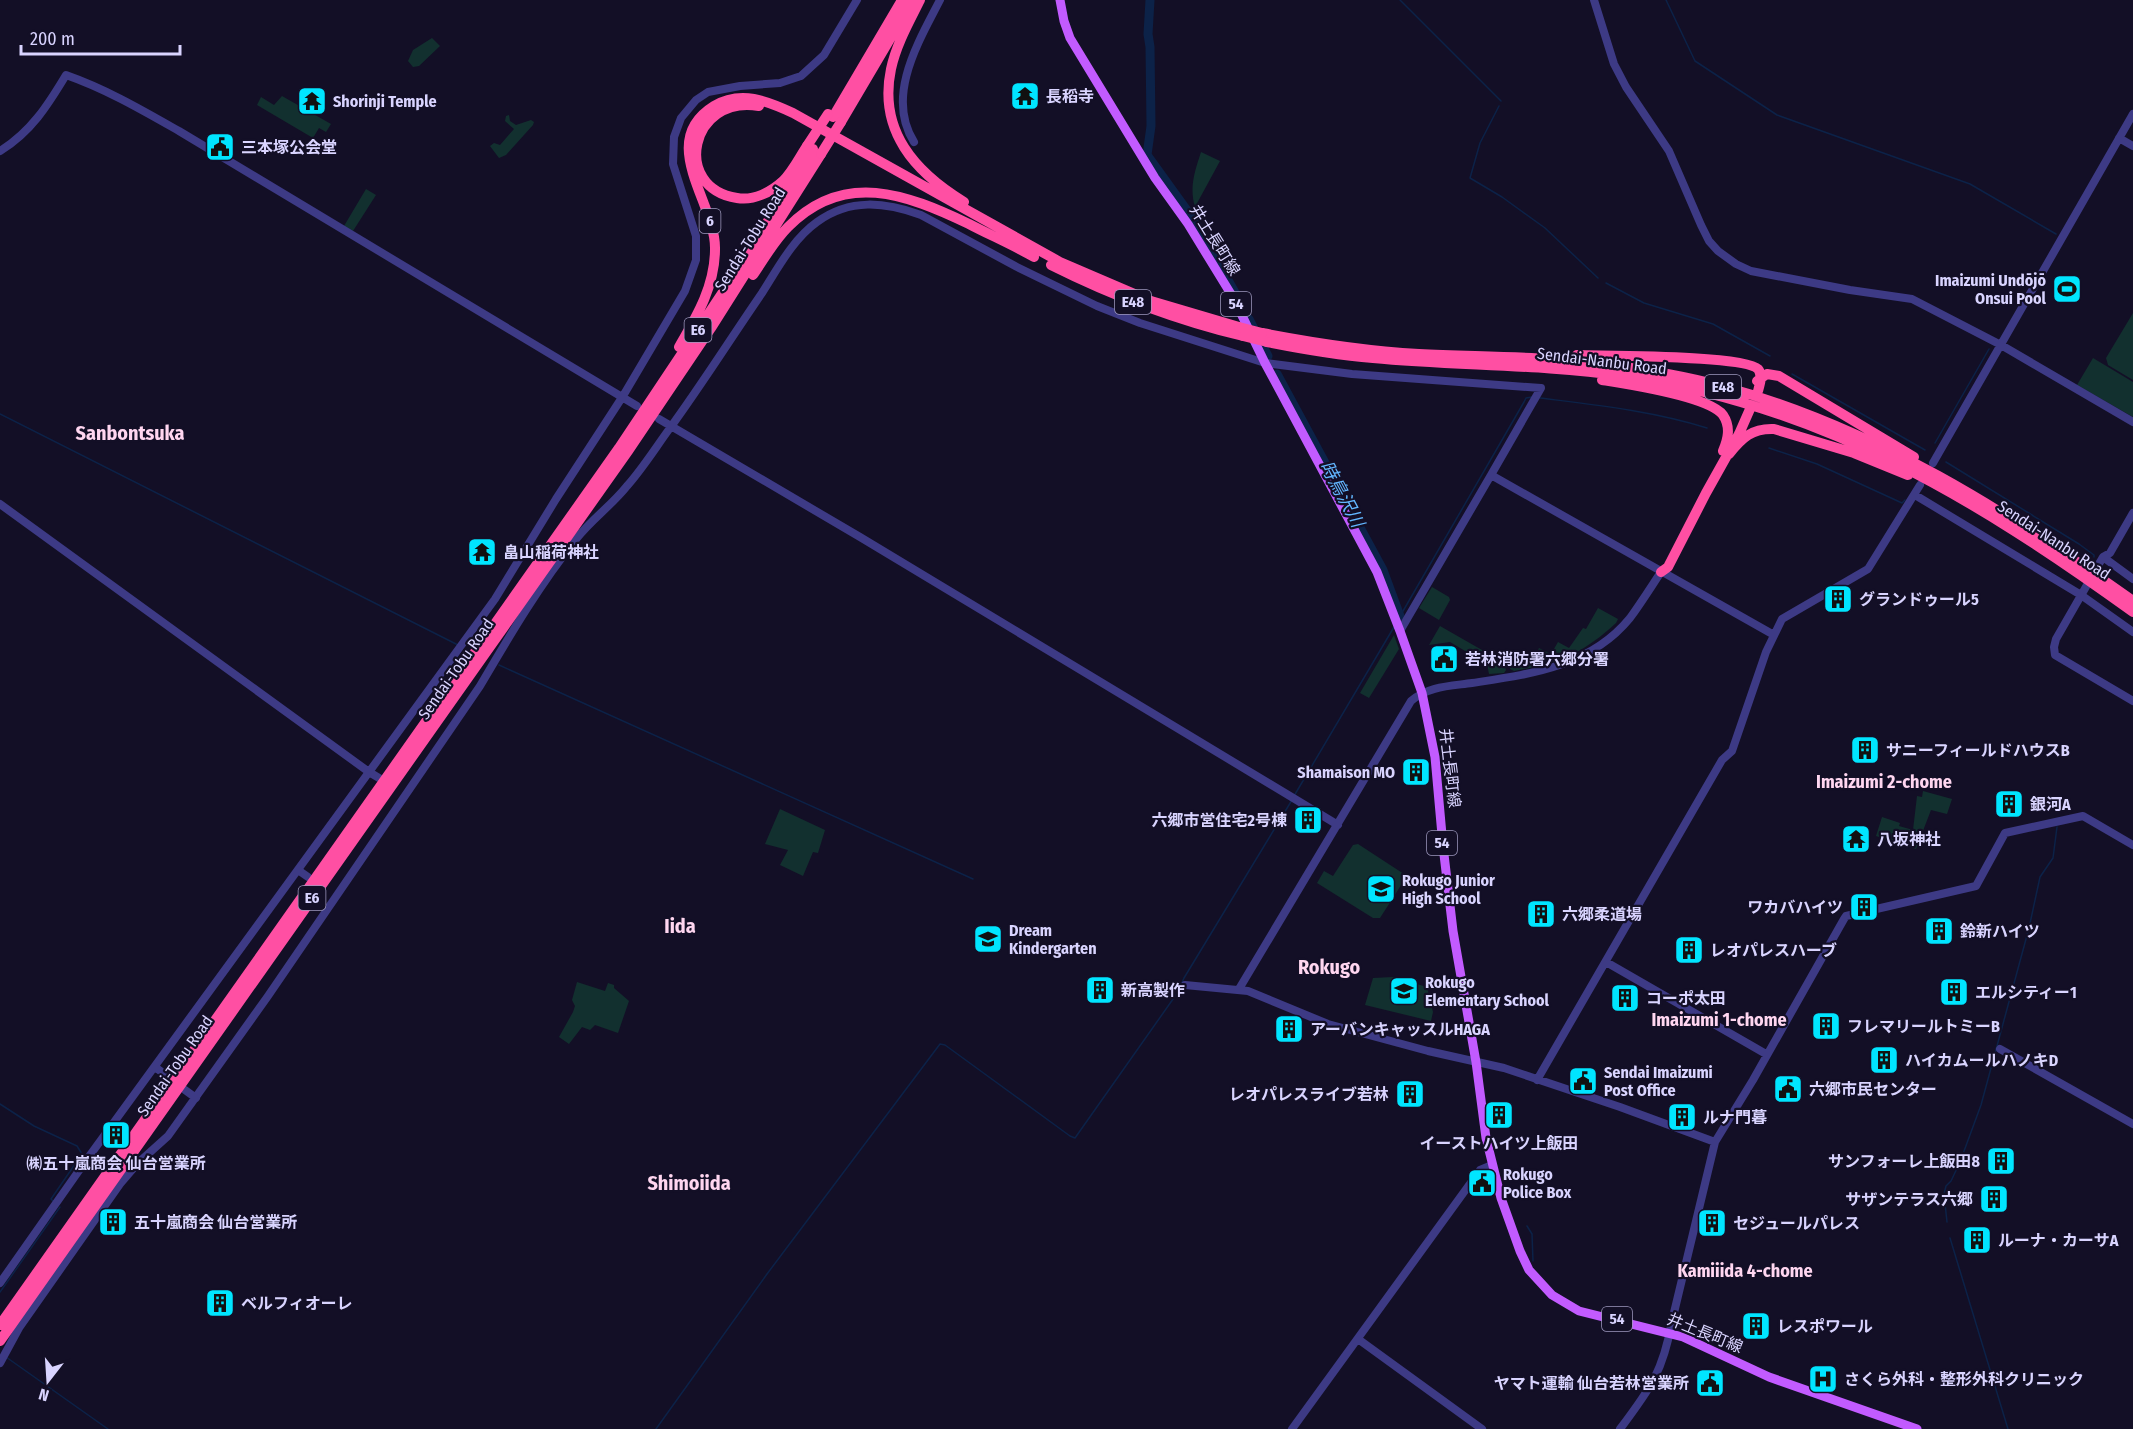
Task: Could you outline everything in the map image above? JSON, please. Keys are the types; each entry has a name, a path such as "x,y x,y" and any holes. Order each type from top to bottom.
{"highway":[{"name":"Sendai-Tobu Road","path":"0,1325 144,1128 581,509 680,374 902,0"},
{"name":"Sendai-Tobu Road","path":"834,117 913,0"},
{"path":"920,0 895,56 890,79 892,118 905,150 924,172 948,192 1078,269"},
{"name":"6","path":"619,448 696,318 711,284 716,247 714,234 691,169 689,147 698,122 718,104 745,98 781,107 993,226 1060,262 1078,269"},
{"name":"6","path":"814,150 782,181 761,195 745,199 721,194 708,184 700,171 696,156 700,134 714,116 735,106 760,106 781,114 826,138 1028,253"},
{"name":"Sendai-Tobu Road","path":"581,509 814,150"},
{"path":"680,374 697,359 787,228 806,211 837,197 872,192 906,198 928,205 1028,253"},
{"name":"Sendai-Nanbu Road","path":"1028,253 1079,279 1149,309 1186,321 1332,353 1374,358 1595,372 1653,381 1722,396 1791,417 1852,441 1894,461 1999,521 2133,612"},
{"name":"Sendai-Nanbu Road","path":"1078,269 1151,301 1241,332"},
{"name":"Sendai-Nanbu Road","path":"1264,337 1419,354 1475,355 1599,364 1667,374 1726,387 1765,399 1855,434 1944,478 2038,537 2133,601"},
{"path":"1475,355 1545,354 1713,360 1749,364 1759,370 1761,377 1756,391"},
{"path":"1540,368 1658,390 1707,405 1722,415 1726,423 1728,439 1726,452"},
{"path":"1761,377 1774,374 1791,382 1903,448 1944,478"},
{"path":"1661,572 1668,567 1748,408"},
{"path":"1726,452 1754,431 1764,429 1791,433 1886,466 1999,521"},
{"name":"Sendai-Tobu Road","path":"0,1341 144,1128"}],"main road":[{"name":"井土長町線","path":"1060,0 1064,21 1071,38 1155,178 1188,224 1234,299 1265,363 1377,572 1398,626 1422,693 1435,757 1453,931 1476,1062 1486,1138 1492,1165 1520,1251 1529,1270 1544,1289 1564,1304 1580,1311 1670,1333 1693,1341 1769,1377 1917,1429"}],"street":[{"path":"0,1283 495,599 623,396 689,285 696,260 696,236 673,164 674,137 681,118 696,100 708,92 740,86 780,83 801,76 824,54 857,0"},
{"path":"914,142 904,111 905,79 917,44 940,0"},
{"path":"1594,0 1614,63 1626,87 1669,151 1701,225 1718,251 1751,271 1912,299 2001,345 2133,422"},
{"path":"0,151 14,143 31,127 66,75 78,79 105,90 179,131 637,406"},
{"path":"1933,463 2133,114"},
{"path":"2119,138 2133,147"},
{"path":"3,1358 19,1328 120,1184 138,1163 168,1136 196,1098 474,694 506,640 547,579 578,537 627,487 672,426 790,250 818,221 835,212 861,204 892,206 921,215 1017,267 1097,306 1140,323 1265,363 1353,374 1540,387 1491,475 1398,626"},
{"path":"659,419 860,537 1338,825"},
{"path":"1491,475 1774,635"},
{"path":"1537,1080 1722,760 1732,751 1774,635 1782,619 1868,569 1920,485"},
{"path":"1915,495 2081,595 2133,632"},
{"path":"0,504 379,778"},
{"path":"2096,569 2103,557 2110,553 2133,513"},
{"path":"2103,557 2133,579"},
{"path":"1239,988 1412,701 1422,693 1436,688 1541,672 1569,663 1592,651 1612,636 1629,619 1661,572"},
{"path":"2087,585 2056,639 2055,655 2133,701"},
{"path":"1620,1429 1656,1379 1667,1349 1715,1142 1846,916 1976,886 2005,833 2083,816 2133,845"},
{"path":"298,870 308,877"},
{"path":"325,889 335,896"},
{"path":"1606,962 1766,1054"},
{"path":"1185,985 1239,988 1328,1024 1504,1068 1715,1142"},
{"path":"2000,1049 2133,1124"},
{"path":"155,1067 167,1076"},
{"path":"186,1090 196,1098"},
{"path":"1292,1429 1480,1170 1492,1165"},
{"path":"1358,1339 1482,1429"}],"green space":[{"path":"432,38 440,46 419,66 413,67 408,61 413,50"},
{"path":"282,96 331,124 326,132 319,128 313,138 257,105 261,97 274,105"},
{"path":"509,115 510,121 516,125 531,120 534,122 506,155 499,158 490,146 494,143 500,145 514,129 505,121 506,116"},
{"path":"1201,152 1220,161 1195,207 1193,186"},
{"path":"366,189 376,195 353,231 344,226"},
{"path":"2133,313 2133,380 2108,365 2106,358"},
{"path":"2093,358 2133,382 2133,417 2077,385"},
{"path":"1432,587 1449,597 1450,600 1439,620 1419,608"},
{"path":"1598,608 1618,619 1593,642 1557,661 1514,671 1510,669 1509,661 1516,650 1533,659 1539,648 1551,654 1558,642 1569,648 1583,628 1586,629"},
{"path":"1440,626 1503,662 1506,670 1504,673 1489,674 1487,664 1450,642 1429,645"},
{"path":"1394,635 1399,649 1369,698 1360,693"},
{"path":"1923,791 1952,799 1947,814 1931,810 1916,849 1876,836 1882,817 1913,830 1917,796 1922,797"},
{"path":"780,809 825,830 818,853 813,852 803,876 780,865 788,850 765,844"},
{"path":"1358,844 1407,876 1380,918 1373,918 1317,883 1324,871 1333,876 1353,845"},
{"path":"1393,977 1427,987 1433,1012 1431,1021 1365,1005 1373,978"},
{"path":"577,982 605,991 608,983 614,985 614,988 629,1001 618,1033 595,1025 590,1030 582,1027 569,1044 559,1037 575,1006 572,1000"}],"waterway":[{"name":"時鳥沢川","path":"1150,0 1148,34 1151,126 1147,155 1191,216"},
{"path":"1400,0 1501,101"},
{"path":"1666,0 1695,61 1777,115 1970,184 2056,234"},
{"path":"1499,106 1480,143 1470,178 1502,197 1545,228 1598,278"},
{"name":"時鳥沢川","path":"1196,223 1242,305"},
{"path":"1606,283 1644,303 1713,324 1770,356"},
{"name":"時鳥沢川","path":"1249,319 1268,356"},
{"path":"1935,443 1989,349"},
{"name":"時鳥沢川","path":"1277,374 1383,570 1400,616"},
{"path":"1792,374 1925,450"},
{"path":"1399,618 1526,398 1532,397"},
{"path":"1540,398 1645,413 1707,428"},
{"path":"0,414 458,645"},
{"path":"1769,448 1817,464 1902,503 1905,500"},
{"path":"1946,462 2079,544 2094,557"},
{"path":"1294,796 1394,627"},
{"path":"499,665 973,879"},
{"path":"656,1429 767,1274 940,1044 945,1045 1075,1138 1178,992 1184,978 1292,800"},
{"path":"1947,1222 1944,1194 1946,1186 1960,1162 1981,1105 2029,928 2040,877 2053,858 2057,827"},
{"path":"0,1104 34,1126 77,1146 82,1154 51,1199 53,1201"},
{"path":"0,1292 60,1207"},
{"path":"1527,1226 1532,1234 1533,1261"},
{"path":"1950,1238 2008,1429"},
{"path":"6,1357 108,1429"}],"place":[{"name":"長稻寺","path":"1025,96"},
{"name":"Shorinji Temple","path":"312,101"},
{"name":"三本塚公会堂","path":"220,147"},
{"name":"Imaizumi Undōjō Onsui Pool","path":"2067,289"},
{"name":"畠山稲荷神社","path":"482,552"},
{"name":"グランドゥール5","path":"1838,599"},
{"name":"若林消防署六郷分署","path":"1444,659"},
{"name":"サニーフィールドハウスB","path":"1865,750"},
{"name":"Shamaison MO","path":"1416,772"},
{"name":"銀河A","path":"2009,804"},
{"name":"六郷市営住宅2号棟","path":"1308,820"},
{"name":"八坂神社","path":"1856,839"},
{"name":"Rokugo Junior High School","path":"1381,889"},
{"name":"ワカバハイツ","path":"1864,907"},
{"name":"六郷柔道場","path":"1541,914"},
{"name":"鈴新ハイツ","path":"1939,931"},
{"name":"Dream Kindergarten","path":"988,939"},
{"name":"レオパレスハーブ","path":"1689,950"},
{"name":"新高製作","path":"1100,990"},
{"name":"Rokugo Elementary School","path":"1404,991"},
{"name":"エルシティー1","path":"1954,992"},
{"name":"コーポ太田","path":"1625,998"},
{"name":"フレマリールトミーB","path":"1826,1026"},
{"name":"アーバンキャッスルHAGA","path":"1289,1029"},
{"name":"ハイカムールハノキD","path":"1884,1060"},
{"name":"Sendai Imaizumi Post Office","path":"1583,1081"},
{"name":"六郷市民センター","path":"1788,1089"},
{"name":"レオパレスライブ若林","path":"1410,1094"},
{"name":"イーストハイツ上飯田","path":"1499,1115"},
{"name":"ルナ門暮","path":"1682,1117"},
{"name":"㈱五十嵐商会 仙台営業所","path":"116,1135"},
{"name":"サンフォーレ上飯田8","path":"2001,1161"},
{"name":"Rokugo Police Box","path":"1482,1183"},
{"name":"サザンテラス六郷","path":"1994,1199"},
{"name":"五十嵐商会 仙台営業所","path":"113,1222"},
{"name":"セジュールパレス","path":"1712,1223"},
{"name":"ルーナ・カーサA","path":"1977,1240"},
{"name":"ベルフィオーレ","path":"220,1303"},
{"name":"レスポワール","path":"1756,1326"},
{"name":"さくら外科・整形外科クリニック","path":"1823,1379"},
{"name":"ヤマト運輸 仙台若林営業所","path":"1710,1383"}],"district":[{"name":"Sanbontsuka","path":"130,433"},
{"name":"Imaizumi 2-chome","path":"1884,782"},
{"name":"Iida","path":"680,926"},
{"name":"Rokugo","path":"1329,967"},
{"name":"Imaizumi 1-chome","path":"1719,1020"},
{"name":"Shimoiida","path":"689,1183"},
{"name":"Kamiiida 4-chome","path":"1745,1271"}]}
